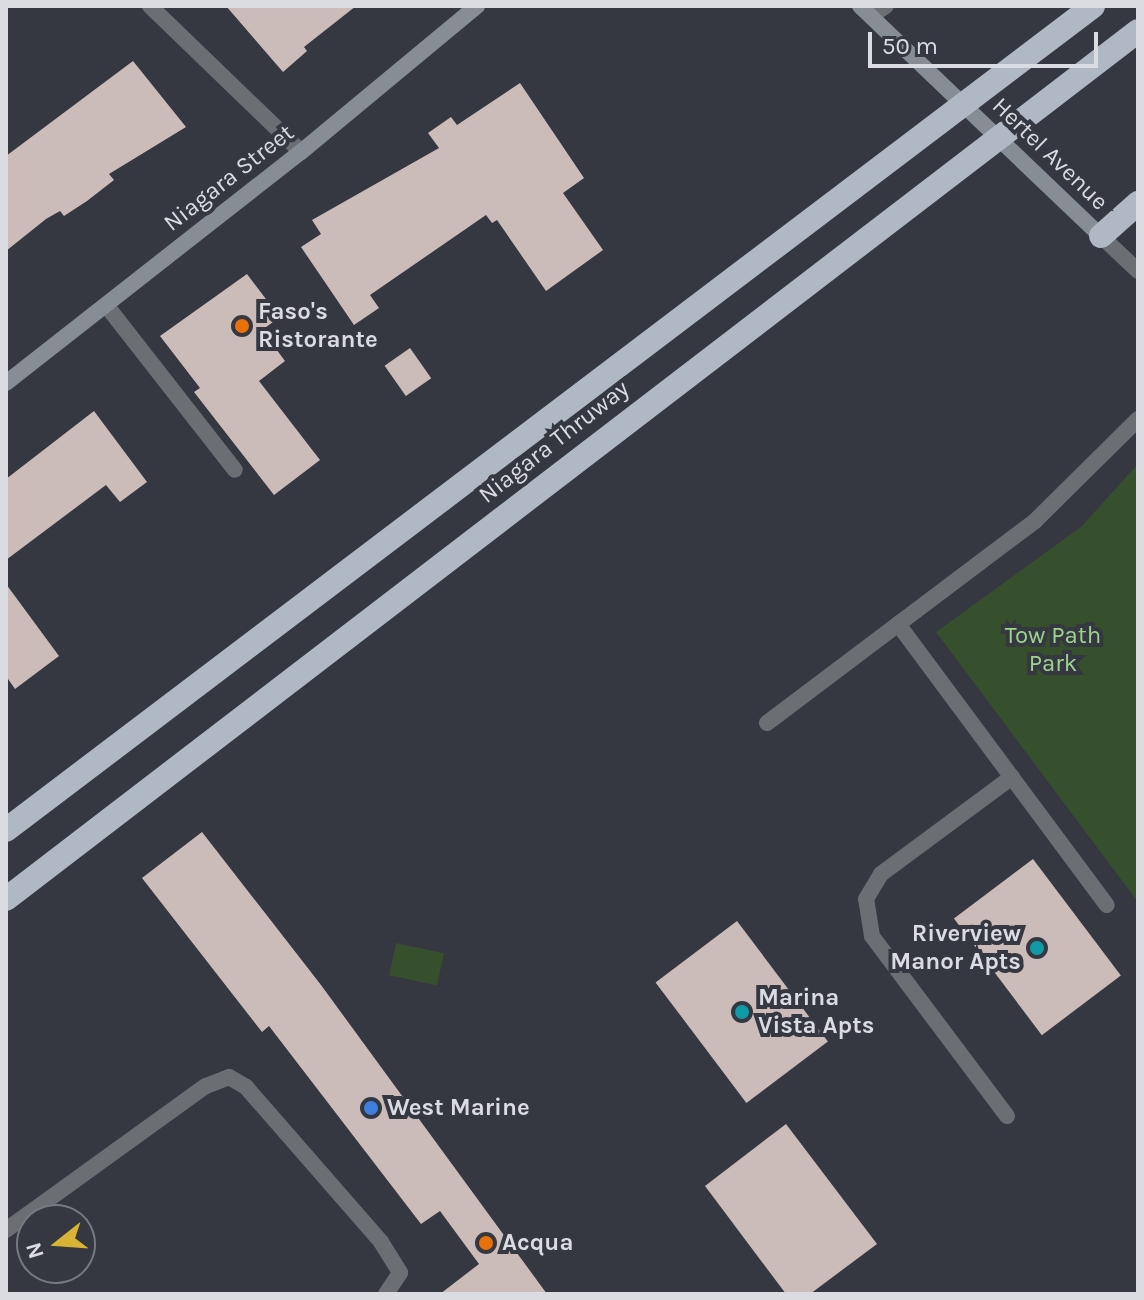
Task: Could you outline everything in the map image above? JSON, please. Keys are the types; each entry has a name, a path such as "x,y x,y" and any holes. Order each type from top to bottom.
{"highway":[{"name":"Niagara Thruway","path":"6,830 1093,6"},
{"name":"Niagara Thruway","path":"6,899 1138,31"},
{"path":"1101,236 1138,203"}],"main road":[{"name":"Niagara Street","path":"6,383 301,152 477,6"},
{"name":"Hertel Avenue","path":"866,11 1101,236"}],"street":[{"path":"150,6 301,152"},
{"path":"866,11 886,6"},
{"name":"Hertel Avenue","path":"1101,236 1138,271"},
{"path":"106,305 235,470"},
{"path":"767,723 1035,521 1138,419"},
{"path":"898,624 1107,905"},
{"path":"1007,1116 872,936 866,899 881,874 1012,777"},
{"path":"6,1230 206,1086 229,1077 246,1087 381,1242 400,1273 386,1294"}],"green space":[{"name":"Tow Path Park","path":"1138,464 1138,902 936,632 1081,527"},
{"path":"396,943 444,953 437,985 389,975"}],"building":[{"path":"226,6 356,6 304,47 307,51 283,72"},
{"path":"133,61 186,127 109,174 114,180 87,201 64,216 60,211 46,219 6,251 6,156"},
{"path":"520,83 584,178 563,193 603,250 546,291 497,220 492,223 486,215 370,295 379,308 354,325 301,247 321,234 312,220 439,148 428,133 451,117 457,125"},
{"path":"247,274 275,311 269,316 273,322 262,330 285,361 259,381 320,460 274,495 194,392 200,388 160,336"},
{"path":"410,348 431,378 406,396 385,366"},
{"path":"94,411 147,482 120,502 106,485 6,560 6,479"},
{"path":"6,584 59,656 15,689 6,676"},
{"path":"202,832 321,985 547,1294 440,1294 479,1264 440,1211 421,1224 269,1026 262,1032 142,878"},
{"name":"Riverview Manor Apts","path":"1033,859 1121,976 1042,1035 954,919"},
{"name":"Marina Vista Apts","path":"737,921 828,1042 746,1103 656,982"},
{"path":"786,1124 877,1244 810,1294 786,1294 705,1186"}],"place":[{"name":"Faso's Ristorante","path":"242,326"},
{"name":"Riverview Manor Apts","path":"1037,948"},
{"name":"Marina Vista Apts","path":"742,1012"},
{"name":"West Marine","path":"371,1108"},
{"name":"Acqua","path":"486,1243"}]}
